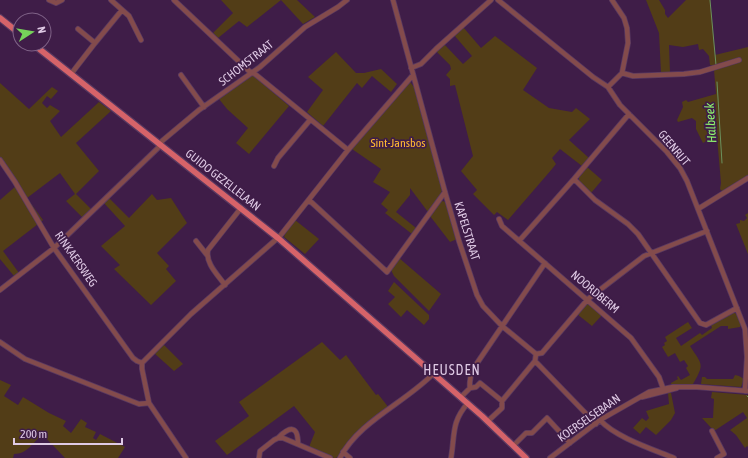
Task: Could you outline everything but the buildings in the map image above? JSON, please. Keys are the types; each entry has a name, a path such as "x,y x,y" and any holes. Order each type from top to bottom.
{"main road":[{"path":"0,18 12,28"},
{"name":"GUIDO GEZELLELAAN","path":"43,52 278,238 497,430"},
{"path":"497,430 516,444 526,458"},
{"path":"497,430 501,437 522,458"}],"street":[{"path":"49,0 56,3 62,0"},
{"path":"111,0 132,19 141,40"},
{"path":"174,0 249,71 348,150"},
{"name":"SCHOMSTRAAT","path":"0,290 54,248 162,141 204,107 270,59 305,27 347,0"},
{"name":"KAPELSTRAAT","path":"393,0 445,192 477,295 483,306 502,326 536,354"},
{"path":"411,68 422,64 432,52 491,0"},
{"name":"GEENRIJT","path":"498,0 593,77 608,87 628,114 673,159 687,181 706,232 738,308 744,329 747,348 746,391"},
{"path":"608,87 622,73 628,43 627,28 622,14 612,0"},
{"path":"71,74 122,10"},
{"path":"78,29 95,43"},
{"path":"622,73 633,76 684,74 700,72 739,60"},
{"path":"186,458 149,403 142,363 191,314 278,238 348,150 413,74"},
{"path":"181,75 204,107"},
{"path":"519,241 574,179 628,114"},
{"path":"274,166 278,158 310,120"},
{"name":"RINKAERSWEG","path":"0,160 15,182 54,248 133,358 137,362 142,363"},
{"path":"698,209 748,178"},
{"path":"574,179 595,200 628,224 638,234 700,323 706,325 738,308"},
{"path":"309,200 387,272 445,192"},
{"path":"207,255 208,250 241,208"},
{"name":"NOORDBERM","path":"499,219 502,226 632,338 659,377 664,390"},
{"path":"488,421 502,408 502,401 521,380 535,361 536,354 542,353 588,299 644,256 706,232"},
{"path":"196,241 207,255 211,266 225,284"},
{"path":"470,388 469,381 471,372 545,263"},
{"path":"0,342 25,359 139,404 149,403"},
{"path":"535,361 596,424"},
{"path":"340,458 349,442 358,433 419,387 433,373"},
{"path":"461,397 470,388 476,387 480,383 502,401"},
{"name":"KOERSELSEBAAN","path":"550,458 600,420 640,397 680,387 746,391"},
{"path":"451,458 454,424 468,403"},
{"path":"516,444 526,434 532,433 548,420 570,443"},
{"path":"600,420 605,426 638,444 674,458"},
{"path":"259,458 260,451 286,430 292,429 298,434 298,444"},
{"path":"712,431 724,454 728,458"},
{"path":"278,438 283,438 330,458"},
{"path":"343,452 350,458"},
{"path":"717,458 724,454"}],"green space":[{"path":"221,0 281,0 247,27 239,21 218,38 213,33 233,13"},
{"path":"281,0 297,0 315,17 303,24"},
{"path":"646,0 659,0 668,18 686,0 710,0 715,55 748,47 748,177 723,192 720,189 721,183 717,137 713,129 707,128 706,130 710,139 703,143 696,129 696,121 692,118 678,122 677,120 683,107 682,102 686,100 688,102 716,94 714,70 739,62 739,59 713,66 710,65 709,56 703,49 699,50 698,44 683,47 669,45 670,73 661,73 659,33"},
{"path":"463,27 481,48 495,36 537,68 523,90 549,108 572,112 576,108 590,119 569,140 589,158 582,166 560,149 552,158 556,164 508,220 497,212 494,215 473,194 477,190 461,171 473,156 455,85 450,86 450,79 446,75 451,69 450,65 436,51 444,44 463,64 472,56 454,35"},
{"path":"336,52 356,73 364,73 381,69 397,84 391,92 372,76 362,88 357,83 323,126 307,112 323,90 308,77"},
{"path":"253,75 289,106 249,154 236,143 248,128 227,109 219,99"},
{"name":"Sint-Jansbos","path":"410,82 414,87 442,190 441,194 428,212 410,188 410,195 396,212 416,228 412,234 385,213 388,210 381,204 390,192 373,182 381,169 352,149"},
{"path":"0,83 29,109 52,87 58,91 51,99 47,96 42,103 47,108 50,105 60,111 50,121 61,137 99,102 111,111 76,143 99,171 76,194 92,210 83,218 66,201 75,194 60,173 27,198 43,220 40,223 12,174 0,157"},
{"path":"587,167 602,180 591,193 579,181 579,177"},
{"path":"16,186 38,224 3,251 19,273 14,276 0,259 0,200"},
{"path":"152,194 157,200 171,198 187,223 157,253 169,266 166,269 176,281 151,305 114,269 120,265 101,246 125,226 104,203 109,198 129,218"},
{"path":"442,201 446,202 457,239 450,242 430,216"},
{"path":"748,213 748,254 736,224 740,223 740,220 744,221 747,218 745,215"},
{"path":"295,220 319,239 305,254 284,237"},
{"path":"399,258 441,294 429,311 394,276 391,270"},
{"path":"394,282 429,315 429,319 424,325 407,310 401,317 388,304 395,297 388,291"},
{"path":"590,304 603,314 592,326 577,314 584,305"},
{"path":"732,313 735,313 738,316 741,325 740,327 728,329 728,326 721,326 690,346 700,364 699,372 693,384 671,384 678,379 678,376 681,380 690,375 686,368 688,366 684,360 680,362 675,353 668,357 662,347 667,341 665,337 688,322 692,328 676,338 681,346 700,333 702,335 712,328 711,325"},
{"path":"322,342 340,360 346,355 376,395 378,394 389,408 357,432 348,442 341,454 335,458 309,447 315,432 294,406 227,455 215,441 249,416 239,402"},
{"path":"163,344 183,364 174,371 154,353"},
{"path":"735,375 744,379 741,387 701,384 702,377 707,379 733,379"},
{"path":"0,380 11,385 4,396 18,405 23,397 49,413 66,421 63,426 71,433 81,419 87,423 85,427 96,432 93,438 96,440 100,434 125,447 118,458 65,458 42,434 26,450 19,454 14,454 13,458 0,458"},
{"path":"712,392 748,395 748,447 747,446 745,448 736,435 730,430 747,418 743,412 714,431 702,418 713,418 714,399 711,398"},
{"path":"668,393 671,393 675,413 671,420 656,435 646,427 640,434 633,428 642,418 646,421 649,418 646,411 669,404"}],"waterway":[{"name":"Halbeek","path":"710,0 716,65"},
{"name":"Halbeek","path":"717,82 722,163"}],"district":[{"name":"HEUSDEN","path":"452,370"}]}
